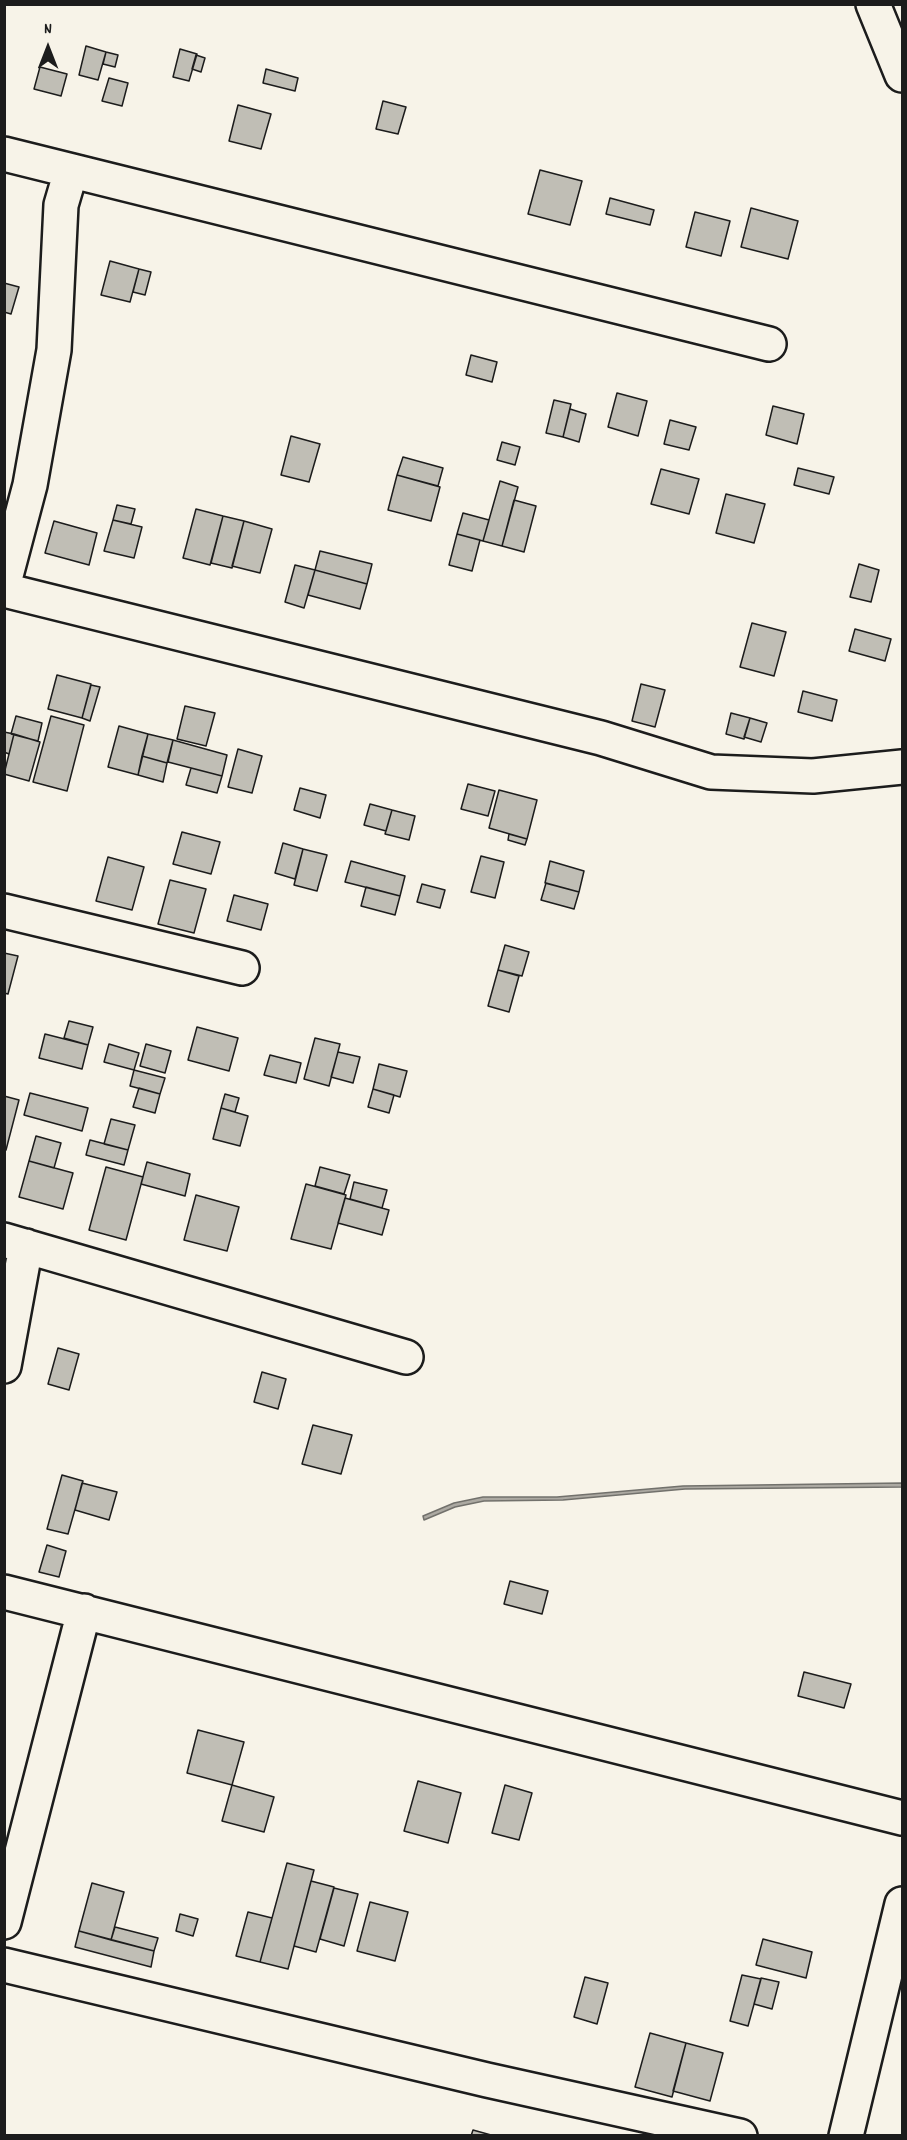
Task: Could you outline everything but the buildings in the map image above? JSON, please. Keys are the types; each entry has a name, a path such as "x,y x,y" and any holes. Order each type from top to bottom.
{"street":[{"path":"873,4 903,75"},
{"path":"4,154 769,344"},
{"path":"4,583 30,485 54,350 62,205 71,171"},
{"path":"4,590 601,738 711,772 813,776 903,767"},
{"path":"4,911 242,968"},
{"path":"4,1366 15,1243 406,1358"},
{"path":"4,1592 903,1818"},
{"path":"4,1922 84,1611"},
{"path":"846,2136 903,1904"},
{"path":"4,1965 487,2080 740,2136"}],"shaded area":[{"path":"902,1483 902,1487 685,1489 563,1500 484,1501 455,1507 424,1520 423,1516 454,1503 483,1497 557,1497 683,1486"}]}
